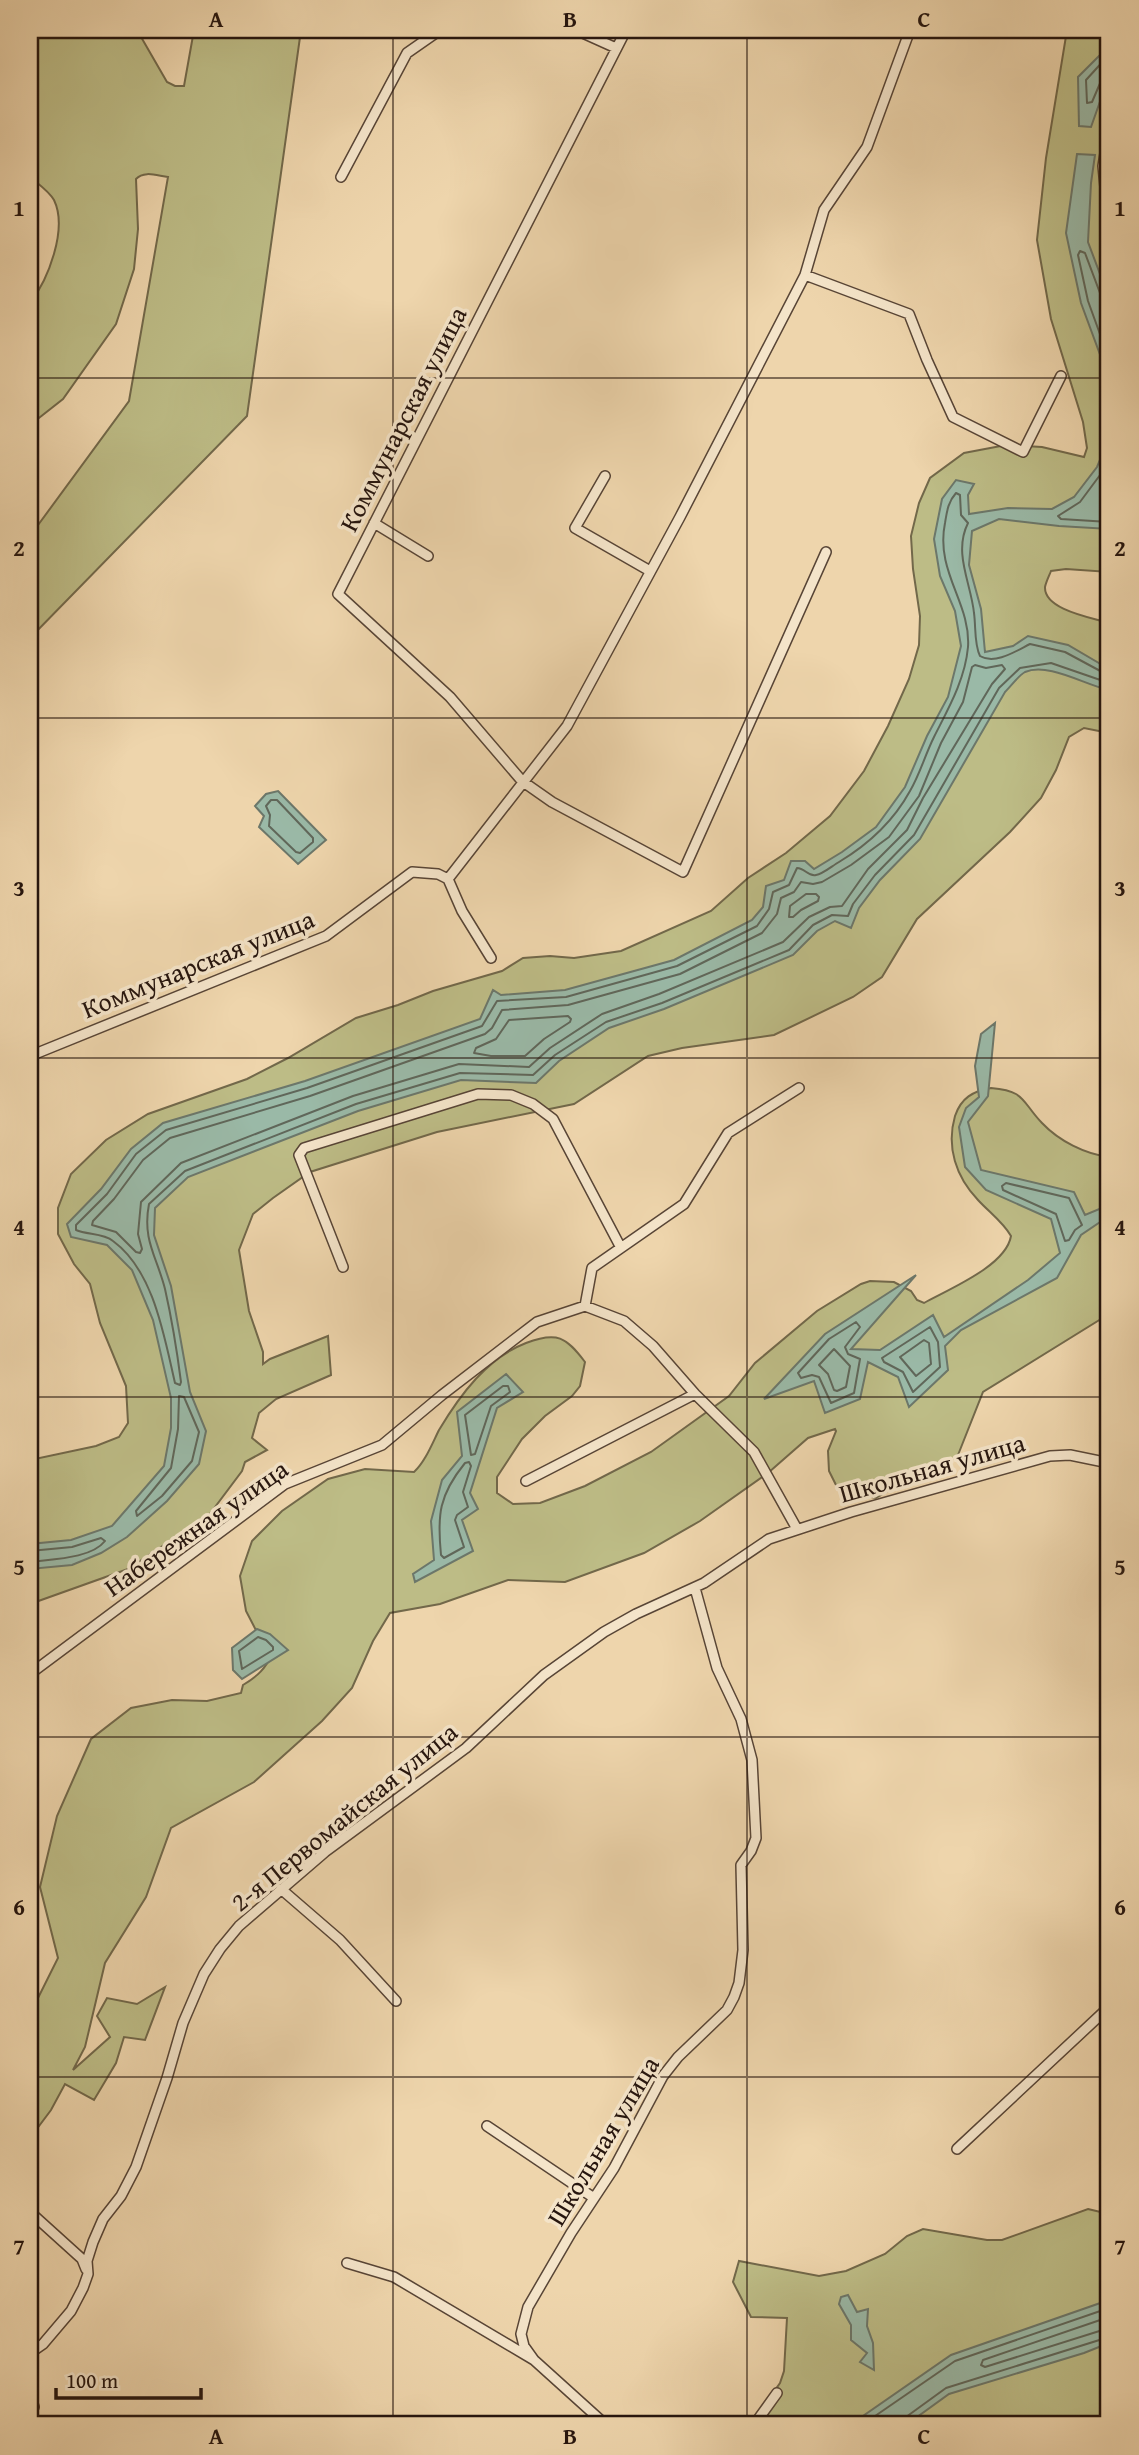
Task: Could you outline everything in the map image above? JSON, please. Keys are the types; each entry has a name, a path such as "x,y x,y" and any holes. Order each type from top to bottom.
{"street":[{"path":"341,177 408,53 440,30"},
{"path":"576,30 616,48"},
{"name":"Коммунарская улица","path":"626,30 338,594 450,697 523,781 552,802 683,872 826,552"},
{"path":"491,958 462,911 449,879 567,726 805,275 824,210 867,147 910,30"},
{"path":"1109,129 1103,166 1109,227"},
{"path":"805,275 909,314 953,416 1023,452 1061,376"},
{"path":"606,476 575,528 650,571"},
{"path":"374,523 428,556"},
{"name":"Коммунарская улица","path":"30,1056 326,936 412,872 438,874 449,879"},
{"path":"797,1529 754,1452 695,1394 653,1346 624,1321 584,1306 592,1268 684,1204 728,1133 799,1088"},
{"path":"343,1267 299,1155 304,1148 478,1094 511,1095 533,1104 552,1119 621,1248"},
{"name":"Набережная улица","path":"30,1674 285,1484 382,1446 442,1395 537,1322 584,1306"},
{"path":"526,1482 695,1394"},
{"name":"Школьная улица","path":"769,1539 1050,1456 1070,1455 1109,1463"},
{"name":"2-я Первомайская улица","path":"30,2353 43,2344 71,2311 88,2274 87,2261 103,2218 121,2196 136,2167 183,2023 204,1974 239,1926 325,1852 466,1748 544,1675 572,1654 636,1614 695,1588 769,1539"},
{"name":"Школьная улица","path":"600,2424 534,2360 524,2346 521,2334 528,2307 614,2168 663,2076 678,2057 727,2010 739,1983 743,1950 741,1865 756,1838 752,1760 741,1719 717,1668 695,1588"},
{"path":"281,1889 340,1940 396,2001"},
{"path":"957,2149 1109,2007"},
{"path":"487,2126 594,2198"},
{"path":"30,2212 82,2259 88,2274"},
{"name":"Школьная улица","path":"347,2263 394,2277 534,2360"},
{"path":"754,2425 777,2393"},
{"path":"30,2395 34,2407"}],"shaded area":[{"path":"30,30 137,30 167,82 184,86 194,30 301,30 247,416 30,638 30,536 129,401 168,177 147,174 136,179 138,229 134,269 116,324 63,399 30,425 30,303 49,268 59,225 54,200 30,177"},
{"path":"1067,30 1109,30 1109,572 1066,569 1051,571 1045,587 1052,602 1071,612 1109,623 1109,733 1084,728 1069,737 1041,798 1010,832 917,919 882,977 853,997 774,1035 682,1048 648,1056 574,1104 437,1132 310,1172 253,1214 239,1250 249,1311 263,1352 263,1364 328,1336 331,1375 276,1399 259,1413 252,1438 267,1450 245,1462 242,1471 209,1515 128,1569 30,1604 30,1460 96,1446 119,1437 128,1423 126,1386 100,1323 90,1284 74,1264 58,1234 58,1208 71,1174 106,1140 148,1114 247,1079 356,1018 433,991 502,971 523,958 574,958 621,951 711,911 748,878 786,853 830,816 864,771 888,726 909,679 919,645 920,616 911,536 919,503 930,478 964,453 1006,445 1042,447 1084,457 1087,448 1083,422 1051,319 1037,240 1046,158"},
{"path":"991,1088 1002,1089 1022,1098 1042,1123 1064,1141 1091,1153 1109,1157 1109,1314 983,1392 958,1455 926,1480 905,1481 876,1498 850,1493 836,1485 829,1471 828,1451 835,1429 808,1438 768,1473 700,1521 644,1553 565,1582 508,1580 440,1604 390,1613 373,1641 352,1688 322,1721 254,1782 171,1828 146,1897 105,1963 85,2047 73,2070 110,2037 97,2016 107,1998 137,2004 165,1987 145,2040 124,2037 116,2063 94,2100 65,2084 51,2110 30,2138 30,2014 58,1958 40,1887 57,1816 91,1739 131,1708 172,1700 207,1701 241,1693 243,1685 267,1663 273,1653 260,1638 246,1611 240,1576 252,1541 282,1511 328,1479 365,1469 414,1472 465,1391 499,1358 526,1343 546,1337 560,1339 572,1347 585,1362 580,1386 522,1439 497,1477 497,1493 513,1504 540,1503 585,1486 651,1452 729,1396 755,1363 817,1311 861,1284 870,1281 894,1282 911,1291 917,1300 924,1303 975,1276 999,1257 1011,1236 964,1182 955,1161 952,1139 955,1116 964,1100 973,1093"},
{"path":"1088,2209 1109,2214 1109,2425 750,2425 780,2383 784,2371 787,2318 751,2317 733,2282 739,2261 819,2276 846,2271 885,2254 907,2236 923,2229 1002,2240"}],"water":[{"path":"1105,30 1109,30 1109,76 1091,127 1079,126 1078,77 1101,54"},
{"path":"1077,154 1095,155 1088,242 1109,298 1109,379 1081,303 1066,233"},
{"path":"1109,379 1109,529 999,519 972,531 969,565 981,609 985,652 1013,646 1028,636 1068,645 1109,669 1109,690 1044,670 1025,672 1020,676 1005,692 920,839 880,880 859,908 851,928 835,921 817,931 793,955 664,1009 609,1028 559,1061 536,1083 461,1080 358,1111 188,1177 155,1208 154,1235 171,1286 190,1392 206,1431 199,1464 167,1501 127,1537 101,1553 72,1565 30,1569 30,1544 71,1540 112,1526 164,1466 171,1428 171,1398 153,1320 132,1270 107,1245 71,1237 67,1224 101,1189 131,1149 163,1123 305,1081 480,1019 493,990 501,995 565,990 674,960 752,920 763,907 766,886 784,880 791,861 805,861 814,869 876,827 905,787 927,736 948,697 961,646 955,611 940,576 934,539 942,499 956,480 974,484 968,495 969,514 1008,508 1052,509 1074,497 1097,467 1108,441"},
{"path":"278,791 326,840 298,864 259,827 264,816 255,806 266,794"},
{"path":"995,1023 988,1096 968,1122 981,1170 1074,1192 1085,1215 1109,1205 1109,1216 1081,1235 1057,1278 961,1330 945,1346 948,1370 909,1407 898,1377 868,1362 860,1399 825,1413 814,1381 764,1399 825,1334 916,1275 851,1349 880,1350 933,1315 944,1337 1028,1280 1060,1253 1051,1219 986,1190 965,1167 959,1127 966,1108 979,1097 975,1066 981,1034"},
{"path":"506,1374 523,1392 497,1408 470,1493 478,1509 462,1520 473,1551 415,1582 413,1574 434,1560 431,1521 442,1480 462,1456 457,1412"},
{"path":"257,1629 270,1634 288,1650 242,1679 233,1670 232,1648"},
{"path":"848,2295 857,2312 868,2309 867,2326 873,2343 874,2370 860,2362 867,2353 851,2340 851,2325 839,2304 841,2297"},
{"path":"1109,2300 1109,2343 949,2394 906,2425 850,2425 951,2355"}]}
